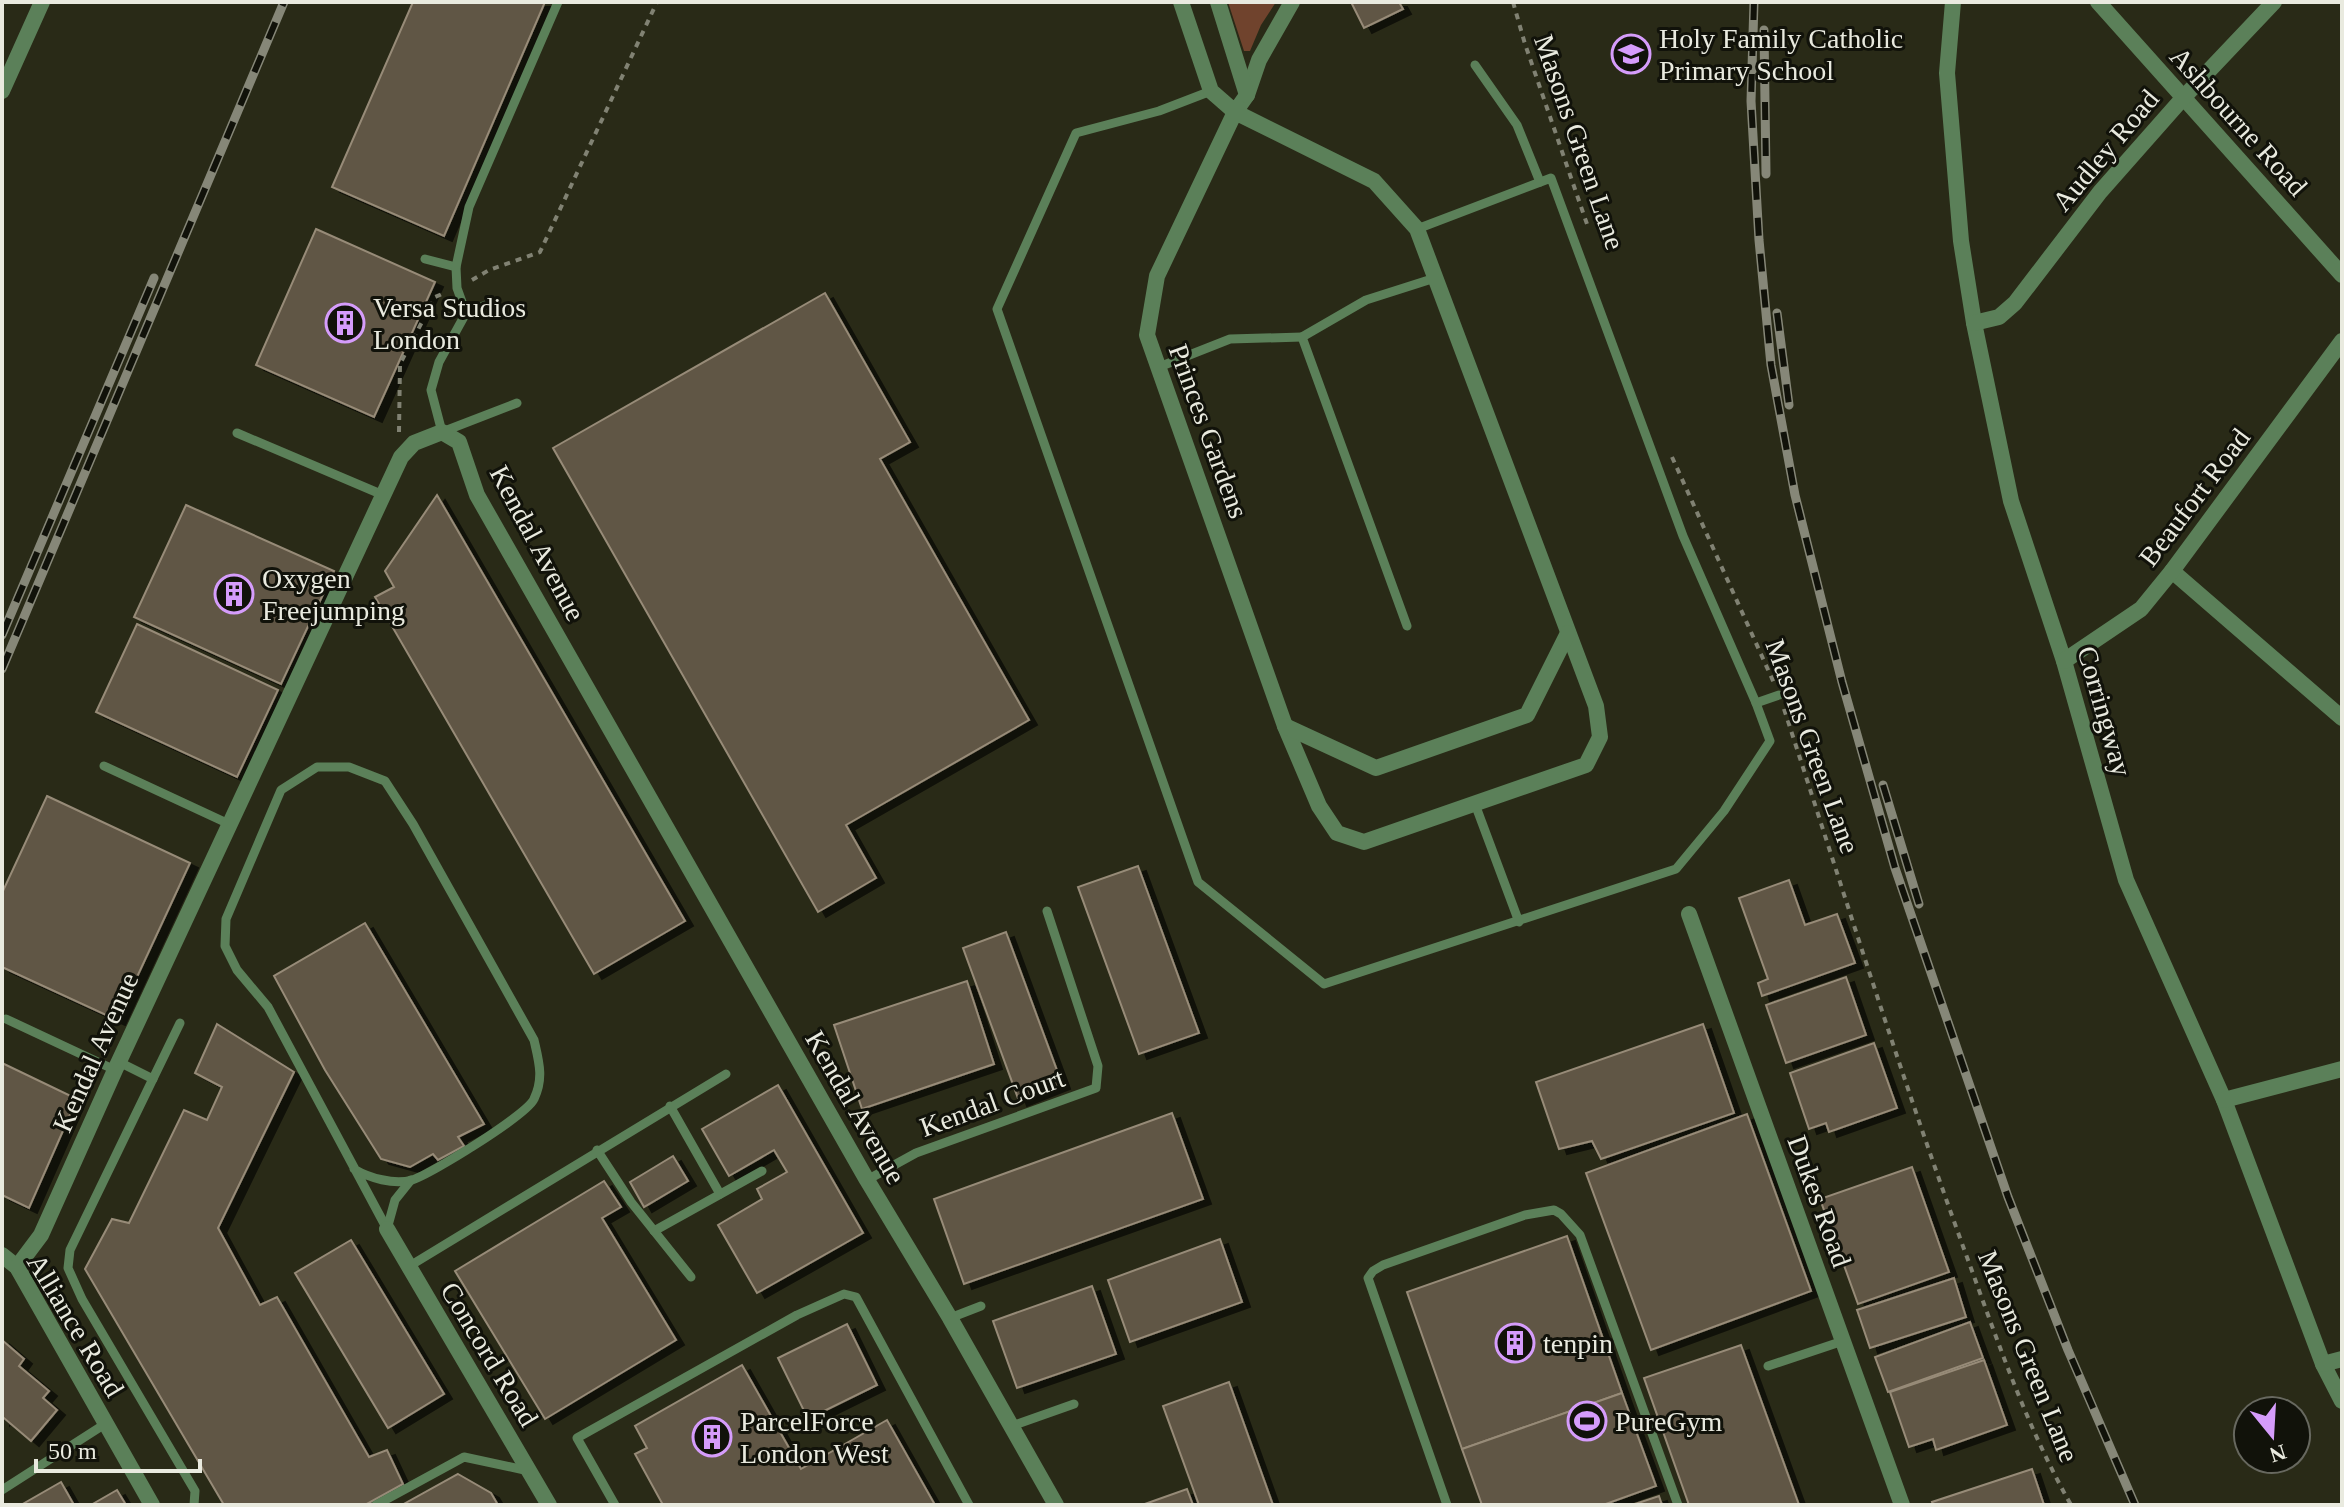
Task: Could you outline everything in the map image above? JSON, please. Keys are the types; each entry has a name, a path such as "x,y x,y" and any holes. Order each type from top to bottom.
{"street":[{"path":"2,91 42,2"},
{"path":"1181,2 1211,91"},
{"path":"1218,2 1247,95"},
{"name":"Princes Gardens","path":"1211,91 1235,112 1374,181 1417,229 1596,706 1600,737 1586,765 1364,842 1337,833 1319,806 1285,726 1147,335 1157,276 1235,112 1247,95 1259,60 1292,2"},
{"name":"Corringway","path":"1953,2 1947,73 1961,241 1974,323 2011,501 2064,661 2126,880 2224,1100 2323,1364 2342,1401"},
{"name":"Ashbourne Road","path":"2098,2 2342,275"},
{"name":"Audley Road","path":"1974,323 1999,317 2015,303 2100,192 2274,2"},
{"name":"Beaufort Road","path":"2064,661 2141,609 2342,341"},
{"path":"414,443 442,432"},
{"name":"Kendal Avenue","path":"442,432 459,442 477,495 1056,1505"},
{"name":"Kendal Avenue","path":"17,1267 41,1235 383,495 401,457 414,443"},
{"path":"2172,571 2342,718"},
{"path":"1285,726 1376,768 1527,715 1568,633"},
{"name":"Dukes Road","path":"1689,914 1902,1505"},
{"path":"2224,1100 2342,1069"},
{"name":"Concord Road","path":"387,1229 549,1505"},
{"name":"Alliance Road","path":"2,1255 17,1267 152,1505"},
{"path":"2323,1364 2342,1359"}],"lane":[{"path":"466,313 457,288 456,267 469,207 558,2"},
{"path":"1475,65 1517,125 1540,182"},
{"path":"1211,91 1159,111 1076,133 997,309 1198,882 1324,984 1676,869 1724,811 1770,741 1683,536 1551,178 1417,229"},
{"path":"425,259 456,267"},
{"path":"1159,367 1230,339 1302,337 1366,300 1435,278"},
{"path":"491,303 466,313 439,362 431,390 442,432 517,403"},
{"path":"1302,337 1407,626"},
{"path":"237,433 383,495"},
{"path":"1756,703 1779,695"},
{"path":"104,766 229,824"},
{"path":"317,767 349,767 385,781 413,824 534,1040 542,1074 533,1103 492,1135 411,1180 395,1200 387,1229 268,1007 237,970 225,946 226,919 281,790 317,767"},
{"path":"1475,804 1519,922"},
{"name":"Kendal Court","path":"867,1180 916,1153 1096,1088 1098,1066 1047,911"},
{"path":"6,1019 153,1079"},
{"path":"180,1023 70,1250 68,1268 77,1291 195,1491 194,1505"},
{"path":"408,1267 726,1074"},
{"path":"670,1106 720,1194"},
{"path":"597,1150 631,1202 691,1277"},
{"path":"354,1169 366,1176 385,1180 411,1180"},
{"path":"654,1231 762,1171"},
{"path":"1447,1505 1368,1278 1383,1265 1525,1215 1554,1210 1580,1235 1678,1505"},
{"path":"615,1505 577,1438 797,1315 844,1294 856,1297 969,1505"},
{"path":"950,1318 981,1306"},
{"path":"1768,1366 1843,1341"},
{"path":"1012,1426 1074,1404"},
{"path":"2,1490 105,1424"},
{"path":"376,1505 464,1457 529,1471"}],"path":[{"path":"414,443 399,436 400,364 435,297 489,270 540,252 657,2"},
{"name":"Masons Green Lane","path":"1513,2 1592,240"},
{"name":"Masons Green Lane","path":"1669,449 1779,695 1912,1106 2013,1382 2044,1457 2071,1505"}],"shaded area":[{"path":"1228,2 1276,2 1261,25 1250,51 1244,51"}],"building":[{"path":"413,2 545,2 444,236 332,187"},
{"path":"1351,2 1399,2 1403,9 1364,28"},
{"name":"Versa Studios London","path":"316,229 435,282 374,417 256,365"},
{"path":"825,293 910,442 880,459 1029,720 846,825 876,878 818,912 553,448"},
{"path":"437,495 685,921 594,974 375,597 394,587 385,571"},
{"name":"Oxygen Freejumping","path":"186,505 334,571 281,684 134,617"},
{"path":"137,624 278,690 237,777 96,712"},
{"path":"47,796 190,863 117,1020 2,967 2,893"},
{"path":"1138,866 1199,1033 1139,1054 1078,887"},
{"path":"1789,880 1805,925 1837,914 1855,963 1762,996 1758,983 1768,979 1739,898"},
{"path":"365,923 484,1124 458,1137 464,1146 438,1160 433,1154 410,1167 381,1159 325,1070 274,976"},
{"path":"1006,932 1062,1084 1019,1101 963,948"},
{"path":"1846,977 1866,1035 1786,1063 1766,1005"},
{"path":"967,981 994,1064 862,1109 834,1025"},
{"path":"217,1024 294,1072 218,1228 260,1305 277,1297 369,1457 387,1450 403,1484 365,1505 224,1505 85,1269 112,1219 129,1223 184,1110 207,1120 222,1087 195,1073"},
{"path":"1703,1024 1734,1113 1601,1159 1592,1141 1559,1149 1536,1082"},
{"path":"1874,1043 1897,1108 1829,1132 1826,1123 1809,1129 1790,1073"},
{"path":"2,1063 77,1099 29,1208 2,1195"},
{"path":"778,1085 863,1233 757,1293 718,1225 762,1199 757,1189 787,1172 774,1150 729,1176 702,1129"},
{"path":"1172,1113 1203,1199 964,1284 934,1199"},
{"path":"1747,1114 1811,1291 1651,1350 1586,1173"},
{"path":"673,1156 688,1181 644,1207 630,1182"},
{"path":"1912,1167 1949,1272 1858,1304 1820,1199"},
{"path":"604,1181 621,1207 602,1218 676,1340 545,1419 455,1271"},
{"name":"tenpin","path":"1567,1236 1622,1393 1462,1449 1407,1292"},
{"path":"1220,1239 1242,1302 1130,1342 1108,1280"},
{"path":"351,1240 444,1394 388,1428 295,1273"},
{"path":"1954,1278 1966,1317 1870,1348 1857,1310"},
{"path":"1092,1286 1116,1354 1017,1388 993,1321"},
{"path":"1970,1322 1983,1358 1888,1392 1875,1357"},
{"path":"847,1324 877,1385 808,1419 778,1358"},
{"path":"2,1340 24,1359 19,1366 49,1391 43,1398 57,1410 31,1441 4,1418 2,1420"},
{"path":"1741,1345 1799,1505 1689,1505 1644,1378"},
{"path":"1984,1360 2007,1425 1936,1450 1933,1439 1909,1447 1890,1392"},
{"name":"ParcelForce London West","path":"742,1365 801,1469 887,1420 935,1505 663,1505 635,1454 647,1448 635,1426"},
{"path":"1229,1382 1273,1505 1199,1505 1163,1406"},
{"name":"PureGym","path":"1622,1393 1656,1486 1603,1505 1482,1505 1462,1449"},
{"path":"2032,1469 2044,1505 1933,1505 1932,1502"},
{"path":"458,1474 491,1493 498,1505 402,1505"},
{"path":"61,1482 74,1505 21,1505"},
{"path":"1187,1489 1193,1505 1142,1505"},
{"path":"117,1490 126,1505 91,1505"},
{"path":"1659,1496 1662,1505 1632,1505"}],"railway":[{"path":"2,669 284,2"},
{"path":"1754,2 1751,101 1759,240 1771,365 1795,495 1842,682 1895,868 2008,1197 2068,1350 2135,1505"},
{"path":"1764,30 1766,174"},
{"path":"2,635 154,278"},
{"path":"1777,313 1789,405"},
{"path":"1883,785 1919,904"}],"place":[{"name":"Holy Family Catholic Primary School","path":"1631,54"},
{"name":"Versa Studios London","path":"345,323"},
{"name":"Oxygen Freejumping","path":"234,594"},
{"name":"tenpin","path":"1515,1343"},
{"name":"PureGym","path":"1587,1421"},
{"name":"ParcelForce London West","path":"712,1437"}]}
